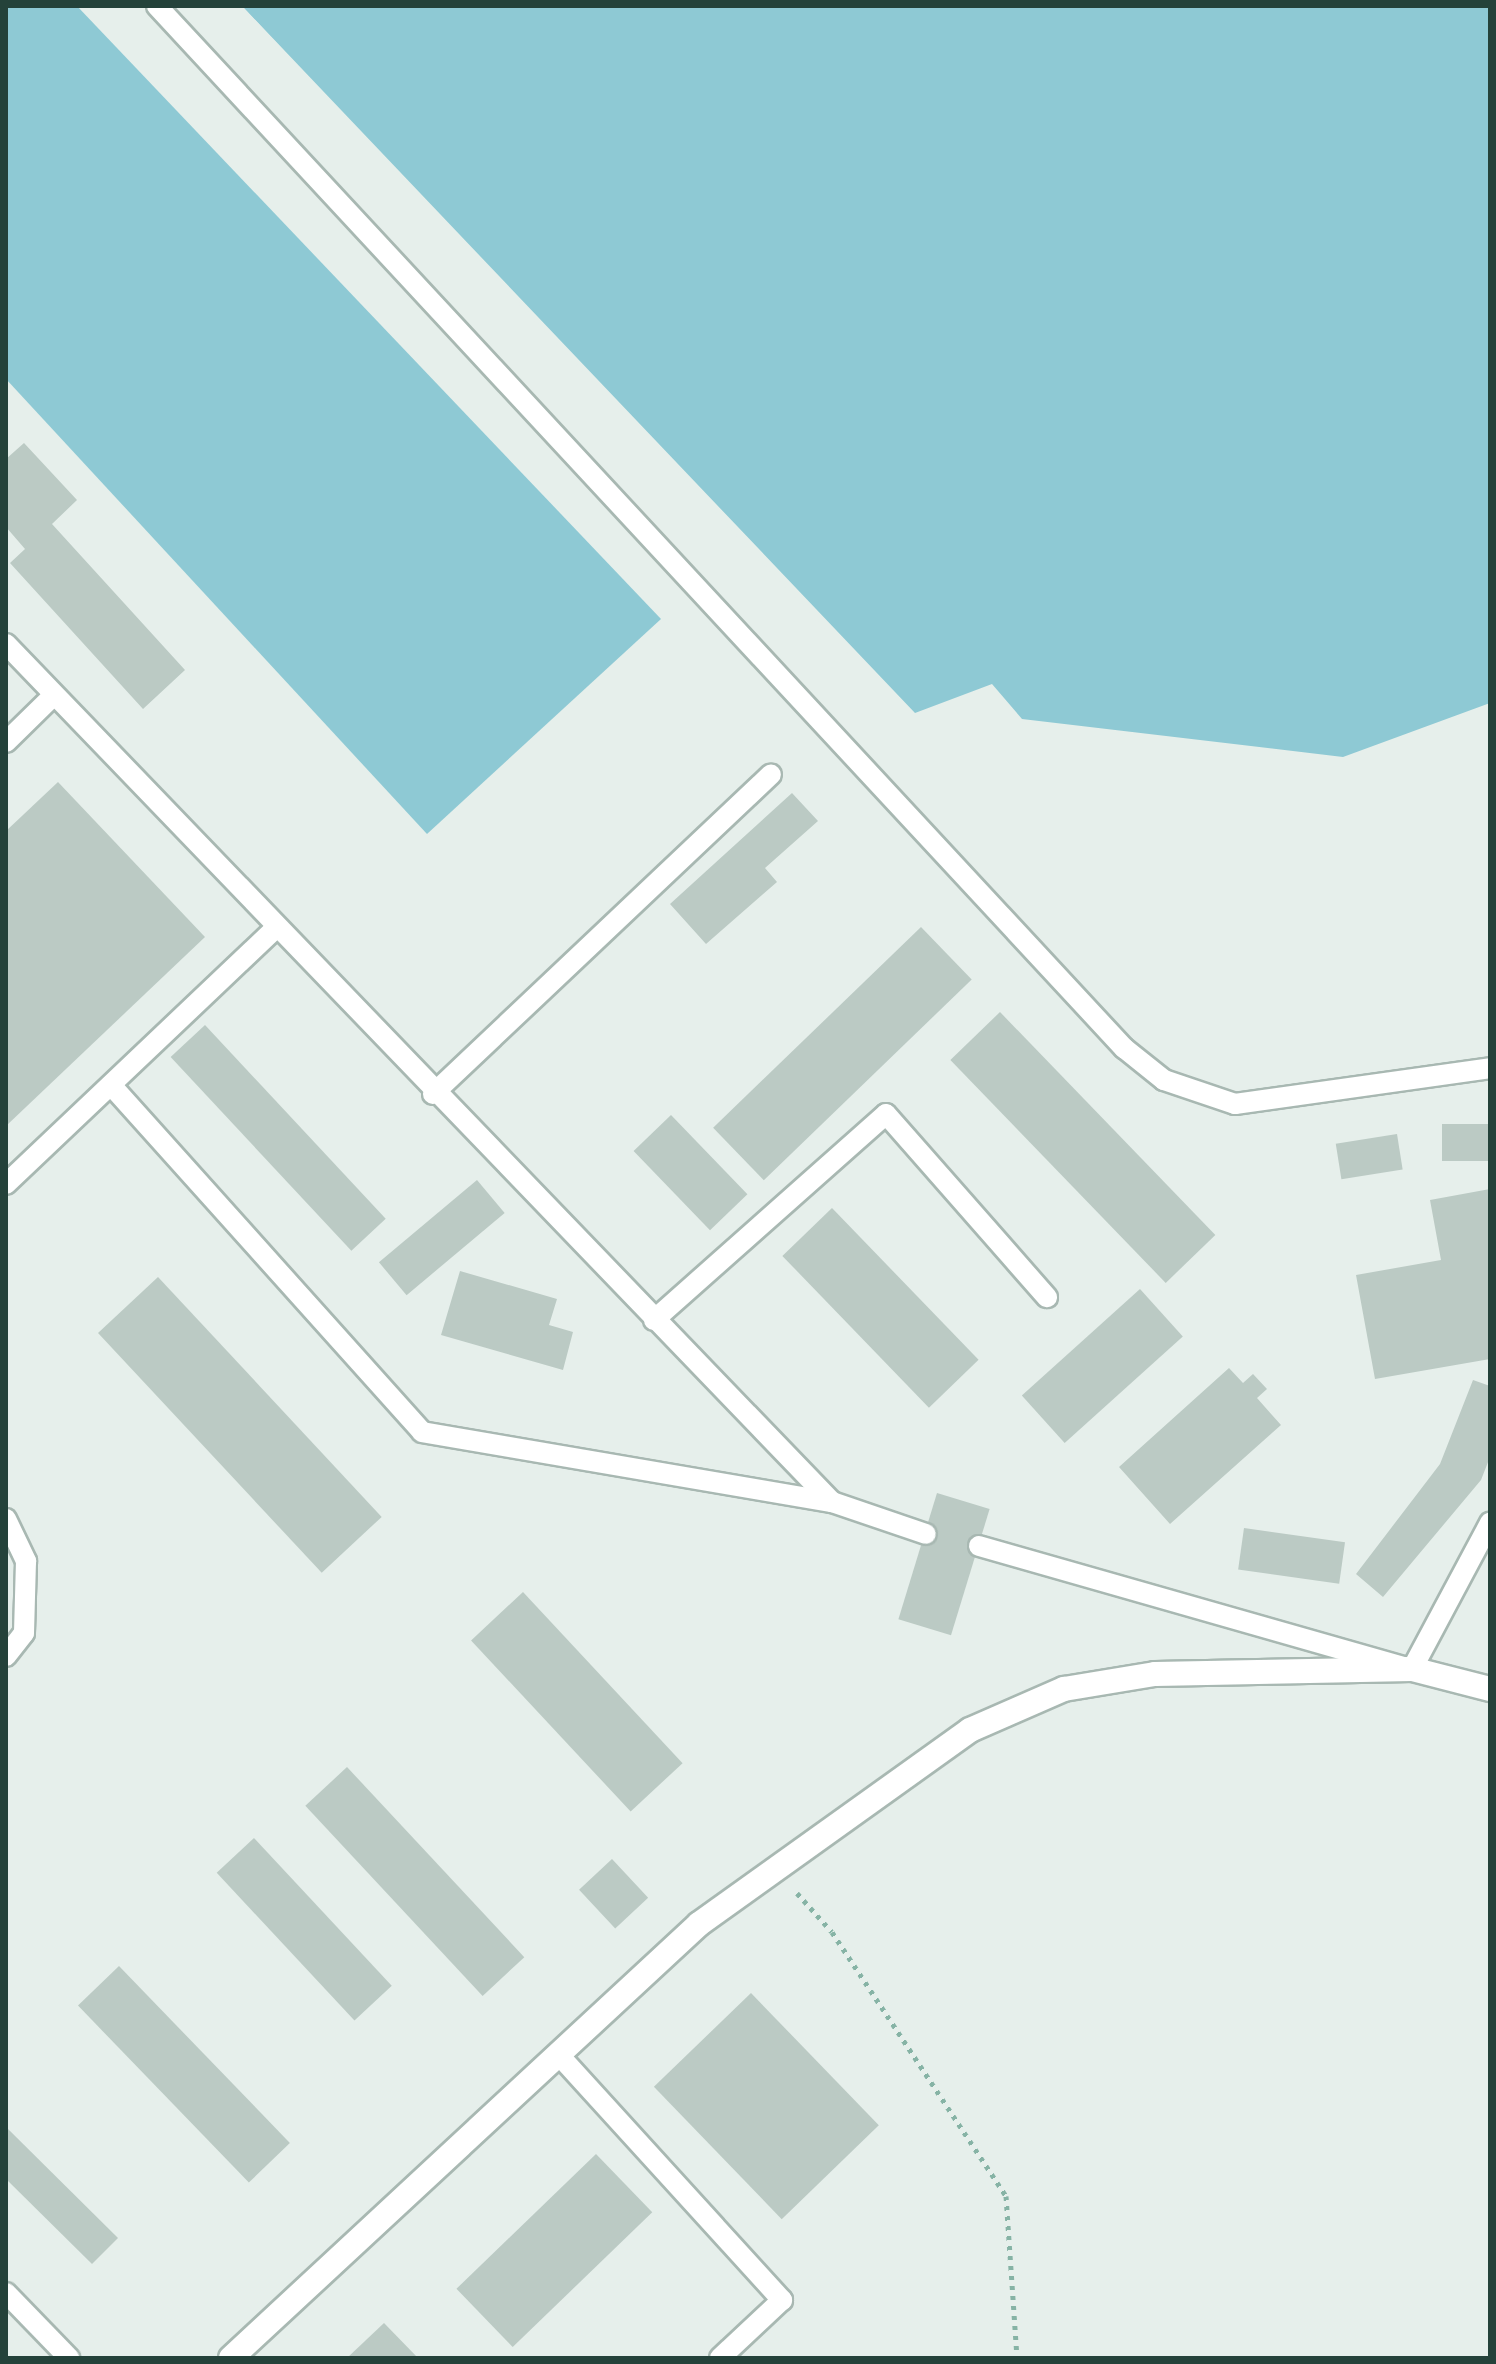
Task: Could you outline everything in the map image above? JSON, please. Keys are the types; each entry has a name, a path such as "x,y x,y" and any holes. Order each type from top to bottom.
{"street":[{"path":"231,2358 558,2054 772,1866 970,1730 1064,1689 1155,1674 1412,1669 1490,1689"}],"lane":[{"path":"157,6 1124,1048 1164,1080 1235,1104 1490,1068"},
{"path":"6,644 274,930 832,1502"},
{"path":"6,742 54,695"},
{"path":"433,1094 771,774"},
{"path":"6,1184 274,930"},
{"path":"111,1085 422,1432 832,1502 926,1534"},
{"path":"654,1320 886,1114 1047,1297"},
{"path":"6,1519 26,1561 24,1633 6,1656"},
{"path":"979,1546 1412,1669 1490,1523"},
{"path":"558,2054 782,2300 720,2358"},
{"path":"6,2293 69,2358"}],"path":[{"path":"772,1866 832,1932 1006,2196 1017,2358"}],"water":[{"path":"6,6 77,6 661,619 427,834 6,379"},
{"path":"242,6 1490,6 1490,703 1343,757 1022,719 992,684 915,713"}],"pier":[{"path":"238,6 242,6 853,659 831,637"}],"building":[{"path":"24,443 77,500 52,524 185,670 143,709 10,563 25,549 6,527 6,459"},
{"path":"58,782 205,937 6,1126 6,831"},
{"path":"792,793 818,821 765,868 777,882 706,944 670,904"},
{"path":"921,927 972,980 764,1180 713,1128"},
{"path":"1000,1012 1215,1235 1166,1283 950,1060"},
{"path":"205,1025 386,1219 351,1251 171,1057"},
{"path":"671,1115 747,1194 710,1230 634,1151"},
{"path":"1442,1124 1490,1124 1490,1161 1442,1161"},
{"path":"1397,1134 1403,1170 1341,1179 1336,1144"},
{"path":"477,1180 505,1213 407,1295 379,1262"},
{"path":"1490,1189 1490,1359 1375,1379 1356,1275 1441,1260 1430,1200"},
{"path":"832,1208 979,1360 929,1408 782,1256"},
{"path":"460,1271 557,1299 549,1325 573,1332 563,1370 441,1335"},
{"path":"158,1277 382,1517 322,1573 98,1333"},
{"path":"1140,1289 1183,1337 1065,1443 1022,1395"},
{"path":"1229,1368 1243,1383 1253,1374 1267,1389 1257,1398 1281,1425 1170,1524 1119,1467"},
{"path":"1473,1380 1490,1386 1490,1457 1481,1480 1383,1597 1356,1574 1440,1464"},
{"path":"937,1493 990,1509 951,1635 898,1619"},
{"path":"1244,1528 1345,1542 1339,1584 1238,1570"},
{"path":"523,1592 683,1763 631,1812 471,1640"},
{"path":"347,1767 524,1957 483,1996 305,1806"},
{"path":"254,1838 392,1986 354,2021 217,1873"},
{"path":"612,1859 648,1898 615,1928 579,1890"},
{"path":"119,1966 290,2143 249,2183 78,2006"},
{"path":"751,1993 879,2125 782,2219 654,2087"},
{"path":"6,2127 118,2238 92,2264 6,2179"},
{"path":"596,2154 652,2212 513,2347 456,2289"},
{"path":"384,2323 418,2358 347,2358"}]}
